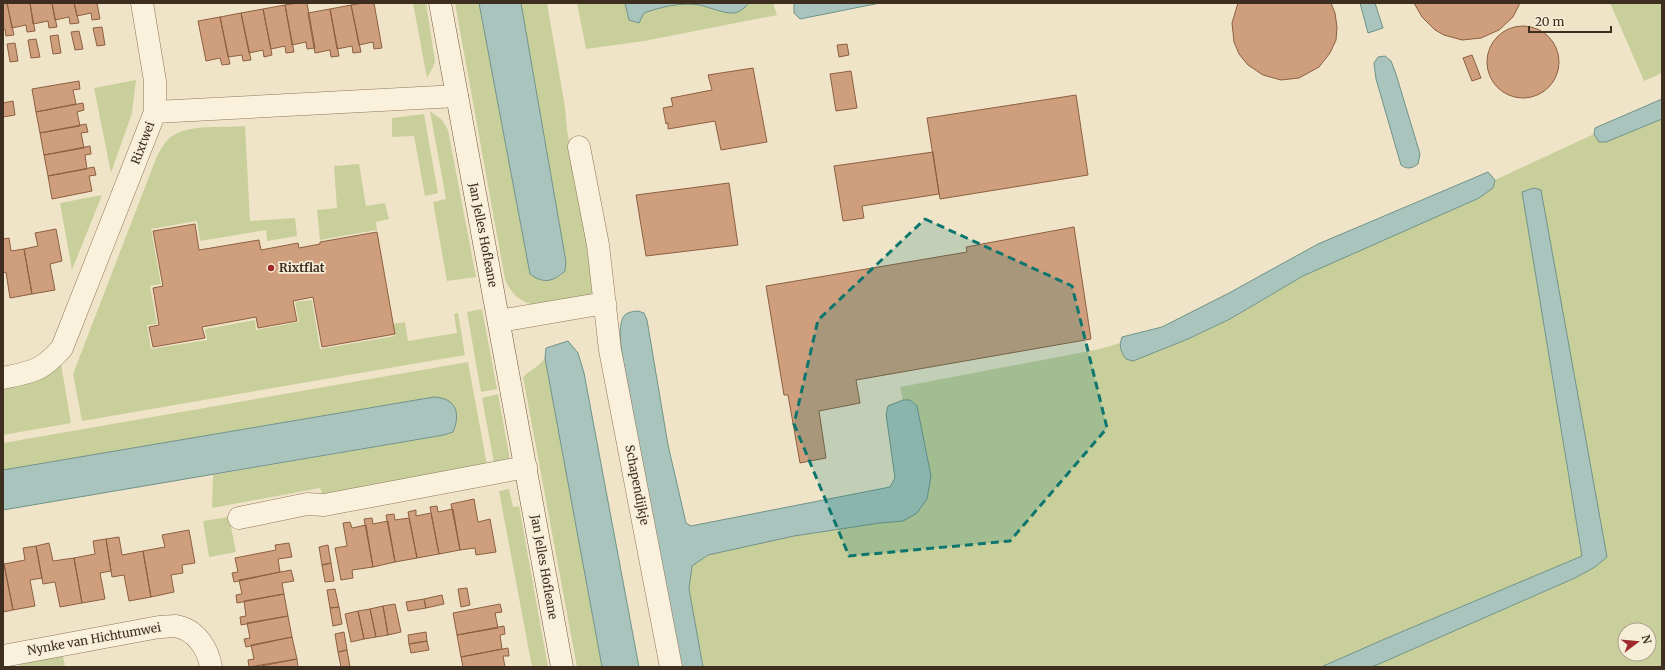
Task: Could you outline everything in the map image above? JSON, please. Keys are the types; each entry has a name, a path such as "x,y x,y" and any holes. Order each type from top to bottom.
{"street":[{"path":"142,3 155,82 155,112"},
{"name":"Jan Jelles Hofleane","path":"440,3 562,667"},
{"name":"Rixtwei","path":"3,378 35,371 54,357 62,348 155,112 457,96"},
{"name":"Schapendijkje","path":"578,148 598,245 610,350 671,667"},
{"path":"499,321 605,303"},
{"path":"239,518 307,504 324,505 526,467"},
{"name":"Nynke van Hichtumwei","path":"3,656 159,627 176,626 191,632 204,645 211,667"}],"highlighted area":[{"path":"925,219 1072,286 1107,428 1010,541 849,556 794,424 818,320"}],"green space":[{"path":"413,3 426,3 435,61 427,78"},
{"path":"455,3 479,3 530,274 545,281 559,277 565,271 566,262 521,3 547,3 565,107 567,130 597,289 592,295 534,305 516,296 507,284"},
{"path":"577,3 625,3 629,20 654,10 689,4 734,13 744,8 749,3 773,3 777,15 644,41 586,49"},
{"path":"1610,3 1662,3 1662,73 1644,81"},
{"path":"136,80 132,113 111,173 94,88"},
{"path":"430,111 442,120 448,130 476,277 447,281 433,202 446,199"},
{"path":"424,114 438,193 425,196 414,136 392,137 392,118"},
{"path":"1662,119 1662,667 1372,667 1575,578 1595,567 1522,192 1582,556 1321,667 703,667 689,589 692,566 708,555 794,536 903,521 927,499 931,476 917,406 910,400 903,400 900,387 1100,349 1120,343 1121,352 1126,359 1133,361 1188,339 1230,319 1303,276 1493,188 1495,180 1594,134 1599,142 1606,142"},
{"path":"245,126 250,221 295,218 297,236 267,241 266,230 200,241 197,221 151,229 161,284 150,286 157,324 147,325 151,349 207,340 205,329 255,320 256,330 299,322 295,302 312,300 320,349 395,336 393,324 405,322 408,341 457,333 454,314 458,313 465,355 82,421 73,374 157,156 163,145 167,140 179,132 207,127"},
{"path":"359,164 366,206 385,203 389,219 376,222 377,230 320,240 317,210 337,208 334,166"},
{"path":"102,195 72,270 60,203"},
{"path":"482,309 497,389 481,392 467,312"},
{"path":"545,358 602,667 577,667 523,377 540,364"},
{"path":"468,362 487,465 323,496 320,488 212,508 213,475 444,435 434,397 3,470 3,443"},
{"path":"61,364 71,423 3,435 3,388 40,379"},
{"path":"498,394 510,460 494,463 482,398"},
{"path":"509,489 513,507 519,506 548,667 532,667 499,491"},
{"path":"229,517 236,552 209,557 203,521"},
{"path":"63,656 65,667 21,667 20,664"}],"water":[{"path":"479,3 521,3 566,262 565,271 556,278 544,280 530,274"},
{"path":"625,3 749,3 736,13 730,13 693,4 671,6 644,13 639,23 629,20"},
{"path":"794,3 880,3 800,19 794,13"},
{"path":"1360,3 1375,3 1383,28 1368,33"},
{"path":"1385,56 1391,61 1396,74 1420,154 1418,164 1408,168 1401,165 1376,79 1374,63 1378,57"},
{"path":"1662,99 1662,119 1606,142 1599,142 1594,134 1595,128"},
{"path":"1488,172 1495,180 1493,188 1479,198 1303,276 1230,319 1188,339 1133,361 1126,359 1122,353 1120,346 1122,337 1162,327 1229,293 1318,244"},
{"path":"1534,188 1541,190 1607,557 1595,567 1575,578 1372,667 1321,667 1582,556 1522,192"},
{"path":"638,311 644,313 647,320 668,445 686,523 691,526 890,487 895,478 886,414 888,406 903,400 910,400 917,406 931,476 927,499 917,513 903,521 794,536 708,555 692,566 689,589 703,667 681,667 624,365 620,332 622,320 626,314"},
{"path":"568,341 578,353 584,373 639,667 602,667 545,358 546,348"},
{"path":"434,397 447,400 455,408 456,419 453,432 444,435 3,510 3,470"}],"building":[{"path":"3,3 7,3 14,35 6,36 5,29 3,30"},
{"path":"7,3 30,3 35,31 27,32 26,25 12,28"},
{"path":"30,3 52,3 57,27 49,28 48,21 33,24"},
{"path":"52,3 74,3 79,23 70,24 69,17 55,20"},
{"path":"74,3 97,3 100,19 92,20 91,13 77,16"},
{"path":"307,3 315,48 307,49 306,42 292,45 285,5"},
{"path":"374,3 382,48 374,49 373,42 359,45 351,5"},
{"path":"1238,3 1331,3 1335,13 1337,27 1336,40 1330,53 1319,67 1299,78 1281,80 1263,75 1248,65 1239,54 1234,42 1232,23"},
{"path":"1414,3 1520,3 1513,17 1499,30 1481,38 1462,40 1444,35 1435,30 1422,17"},
{"path":"285,5 294,52 286,53 285,46 271,49 263,9"},
{"path":"351,5 361,52 353,53 352,46 337,49 330,9"},
{"path":"263,9 272,55 264,57 263,50 249,53 241,13"},
{"path":"330,9 339,56 331,57 330,50 315,53 308,13"},
{"path":"241,13 251,60 243,61 242,55 228,57 220,17"},
{"path":"220,17 230,64 222,65 220,58 206,61 198,21"},
{"path":"1523,26 1543,32 1553,42 1559,62 1553,82 1543,92 1523,98 1503,92 1493,82 1487,62 1493,42 1503,32"},
{"path":"102,27 105,45 97,46 93,28"},
{"path":"79,31 83,49 75,50 71,32"},
{"path":"58,35 61,53 53,54 50,36"},
{"path":"36,39 40,57 31,58 28,40"},
{"path":"15,43 18,61 10,62 7,44"},
{"path":"847,44 849,55 839,57 837,45"},
{"path":"1472,55 1481,78 1472,81 1463,58"},
{"path":"753,68 767,142 721,150 715,121 668,129 668,123 666,124 663,108 673,106 671,98 712,90 708,75"},
{"path":"851,71 857,108 836,111 830,74"},
{"path":"79,81 80,89 73,90 76,104 36,112 32,89"},
{"path":"1076,95 1088,175 940,199 927,118"},
{"path":"13,101 15,115 3,117 3,103"},
{"path":"83,103 84,110 77,112 80,126 40,133 36,112"},
{"path":"86,124 88,132 81,133 84,148 44,155 40,133"},
{"path":"90,146 91,154 85,155 87,169 48,176 44,155"},
{"path":"933,152 939,194 862,206 864,218 843,221 834,166"},
{"path":"94,167 96,175 89,176 92,191 52,199 48,176"},
{"path":"729,183 738,245 646,256 636,195"},
{"name":"Rixtflat","path":"195,224 199,250 259,240 261,250 298,243 299,248 320,244 320,242 377,232 395,334 322,347 313,297 293,301 297,321 258,328 256,317 202,327 205,338 153,347 149,327 159,325 153,288 163,286 153,231"},
{"path":"1074,227 1091,339 856,380 860,403 819,411 826,458 800,463 788,395 784,395 766,286 967,252 966,247"},
{"path":"56,229 62,261 50,264 55,290 32,294 24,249 38,246 35,233"},
{"path":"9,238 11,251 24,249 32,294 10,298 6,272 3,273 3,239"},
{"path":"474,499 478,522 490,519 496,552 476,555 475,548 460,550 451,504"},
{"path":"437,506 438,512 453,509 460,550 439,554 430,507"},
{"path":"416,510 416,516 431,513 439,554 417,558 408,512"},
{"path":"394,514 395,520 409,518 417,558 395,562 386,515"},
{"path":"372,518 373,524 388,521 395,562 373,567 364,519"},
{"path":"350,522 352,528 366,525 373,567 352,570 353,578 341,580 335,548 347,546 343,523"},
{"path":"189,530 195,563 182,565 183,573 171,575 174,592 151,597 143,551 165,547 162,535"},
{"path":"119,537 122,555 143,551 151,597 129,601 124,575 112,577 106,539"},
{"path":"106,539 111,571 100,573 105,599 82,603 74,558 95,554 93,541"},
{"path":"49,543 53,561 74,558 82,603 60,607 55,582 43,584 36,546"},
{"path":"289,543 292,557 278,559 280,572 234,582 232,573 238,572 235,558 276,550 275,545"},
{"path":"328,545 331,563 322,565 319,547"},
{"path":"36,546 42,578 30,580 35,606 13,610 4,564 25,560 23,548"},
{"path":"331,563 334,581 325,582 322,565"},
{"path":"3,564 13,610 3,612"},
{"path":"291,570 294,581 282,583 284,594 237,603 236,595 242,594 239,580"},
{"path":"467,588 470,605 461,607 458,589"},
{"path":"335,589 339,607 330,608 327,590"},
{"path":"284,594 288,616 241,625 240,617 246,616 244,601"},
{"path":"442,595 444,604 426,608 424,599"},
{"path":"424,599 426,608 408,611 406,602"},
{"path":"395,604 401,632 388,635 383,606"},
{"path":"500,604 502,612 495,613 498,628 457,635 453,613"},
{"path":"383,606 388,635 376,637 370,609"},
{"path":"339,607 342,624 333,626 330,608"},
{"path":"370,609 376,637 364,639 358,611"},
{"path":"358,611 364,639 351,642 345,614"},
{"path":"288,616 292,637 246,647 244,639 250,638 247,623"},
{"path":"504,626 505,634 500,635 502,649 461,657 457,635"},
{"path":"344,632 347,650 338,652 335,634"},
{"path":"426,632 427,641 409,644 408,635"},
{"path":"292,637 297,659 249,667 248,660 254,659 251,645"},
{"path":"427,641 429,650 411,653 409,644"},
{"path":"508,648 509,656 503,656 505,667 463,667 461,657"},
{"path":"347,650 350,667 341,667 338,652"},
{"path":"297,659 298,667 256,667"}],"place":[{"name":"Rixtflat","path":"271,268"}]}
